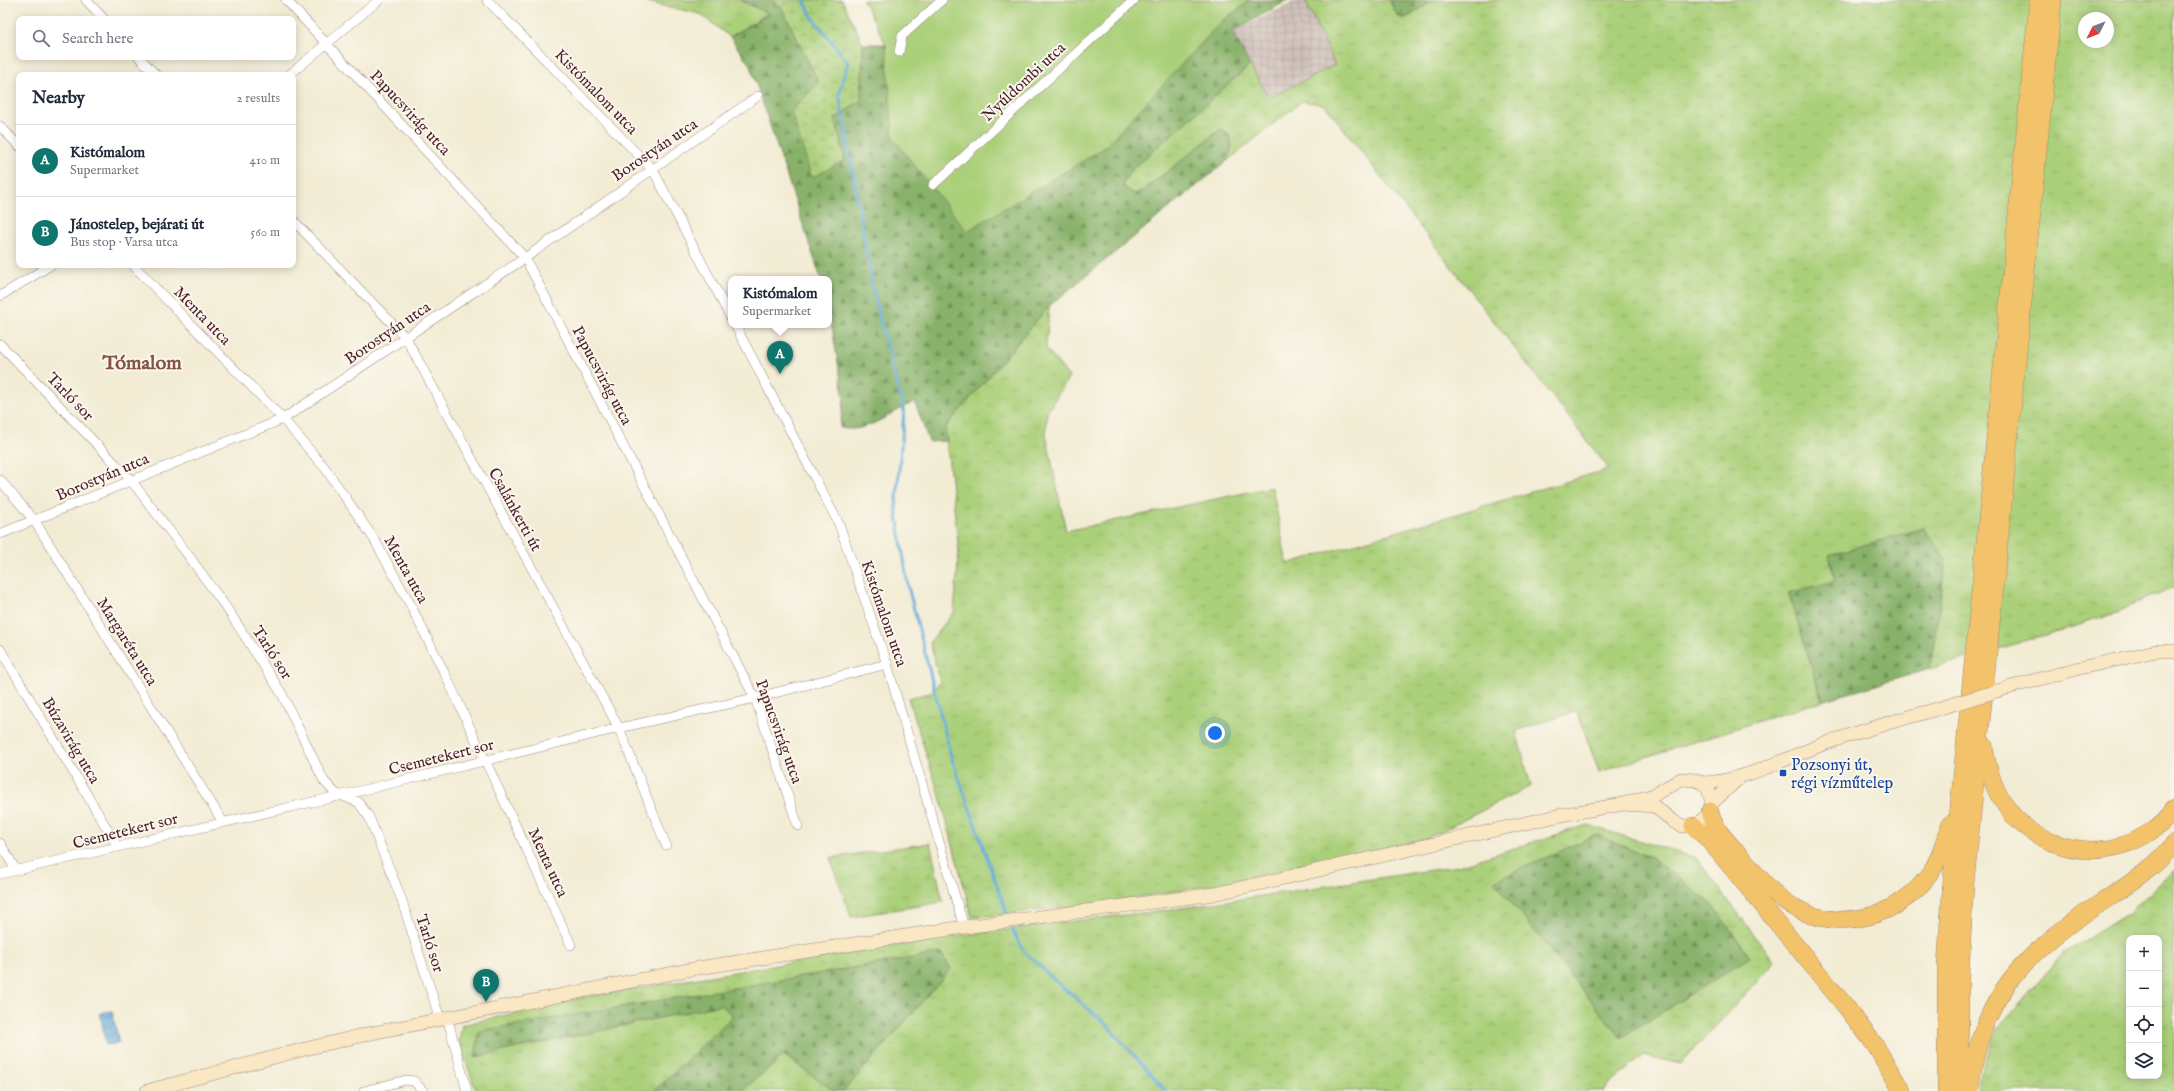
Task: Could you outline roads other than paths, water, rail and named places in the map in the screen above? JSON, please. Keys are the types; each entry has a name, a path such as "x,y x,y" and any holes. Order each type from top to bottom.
{"highway":[{"path":"1946,1091 1946,964 1959,798 2038,0"},
{"path":"1960,1091 1960,970 1965,885 2053,0"},
{"path":"1980,724 1987,765 1994,786 2004,804 2028,829 2042,838 2061,846 2077,849 2112,849 2134,841 2155,829 2174,809"},
{"path":"1711,807 1711,819 1763,883 1793,906 1810,914 1842,920 1867,917 1888,910 1905,900 1918,889 1938,859 1959,798"},
{"path":"1693,826 1709,840 1847,1008 1875,1045 1902,1091"},
{"path":"1970,1091 1977,1047 1989,1016 2002,991 2020,967 2064,927 2150,869 2174,843"}],"main road":[{"path":"2156,651 2174,642"},
{"path":"1702,783 1720,782 1742,777 1822,745 2007,688 2080,668 2156,651 2174,651"},
{"path":"1623,804 1654,806 1667,814 1678,824 1693,826 1700,823 1725,789 1742,777"},
{"path":"147,1091 301,1050 443,1018 698,968 964,927 1214,894 1561,815 1623,804 1654,795 1682,779 1696,780 1702,783 1708,789 1711,807"},
{"path":"1667,814 1663,799 1668,788"}],"street":[{"path":"86,0 101,16"},
{"name":"Papucsvirág utca","path":"286,0 525,258 755,698 798,826"},
{"path":"293,72 379,0"},
{"name":"Kistómalom utca","path":"487,0 653,170 728,312"},
{"path":"899,52 902,36 942,0"},
{"name":"Nyúldombi utca","path":"933,185 1134,0"},
{"path":"143,60 153,72"},
{"name":"Borostyán utca","path":"0,534 283,419 525,258 644,173 653,170 758,96"},
{"path":"0,126 16,143"},
{"name":"Csalánkerti út","path":"296,223 406,338 619,728 666,845"},
{"path":"0,296 46,268"},
{"name":"Menta utca","path":"136,268 283,419 325,468 374,539 416,617 571,945"},
{"name":"Kistómalom utca","path":"737,328 839,524 887,664 964,927"},
{"name":"Tarló sor","path":"0,344 130,480 188,555 250,643 282,694 324,781 335,793 358,802 369,817 401,898 467,1091"},
{"name":"Margaréta utca","path":"0,480 34,520 223,822"},
{"name":"Búzavirág utca","path":"0,649 118,847"},
{"name":"Csemetekert sor","path":"0,874 343,795 619,728 755,698 887,664"},
{"path":"0,843 16,870"},
{"path":"364,1091 406,1080 414,1081 423,1091"}],"water":[{"path":"112,1011 119,1043 106,1045 100,1013"}],"waterway":[{"path":"804,0 812,17 848,62 839,94 874,295 904,412 896,508 908,586 951,756 1007,914"},
{"path":"1012,929 1023,950 1061,986 1104,1022 1166,1091"}],"place":[{"name":"Kistómalom","path":"780,374"},
{"name":"Pozsonyi út, régi vízműtelep","path":"1783,773"},
{"name":"Jánostelep, bejárati út","path":"486,1002"}],"district":[{"name":"Tómalom","path":"142,362"}]}
